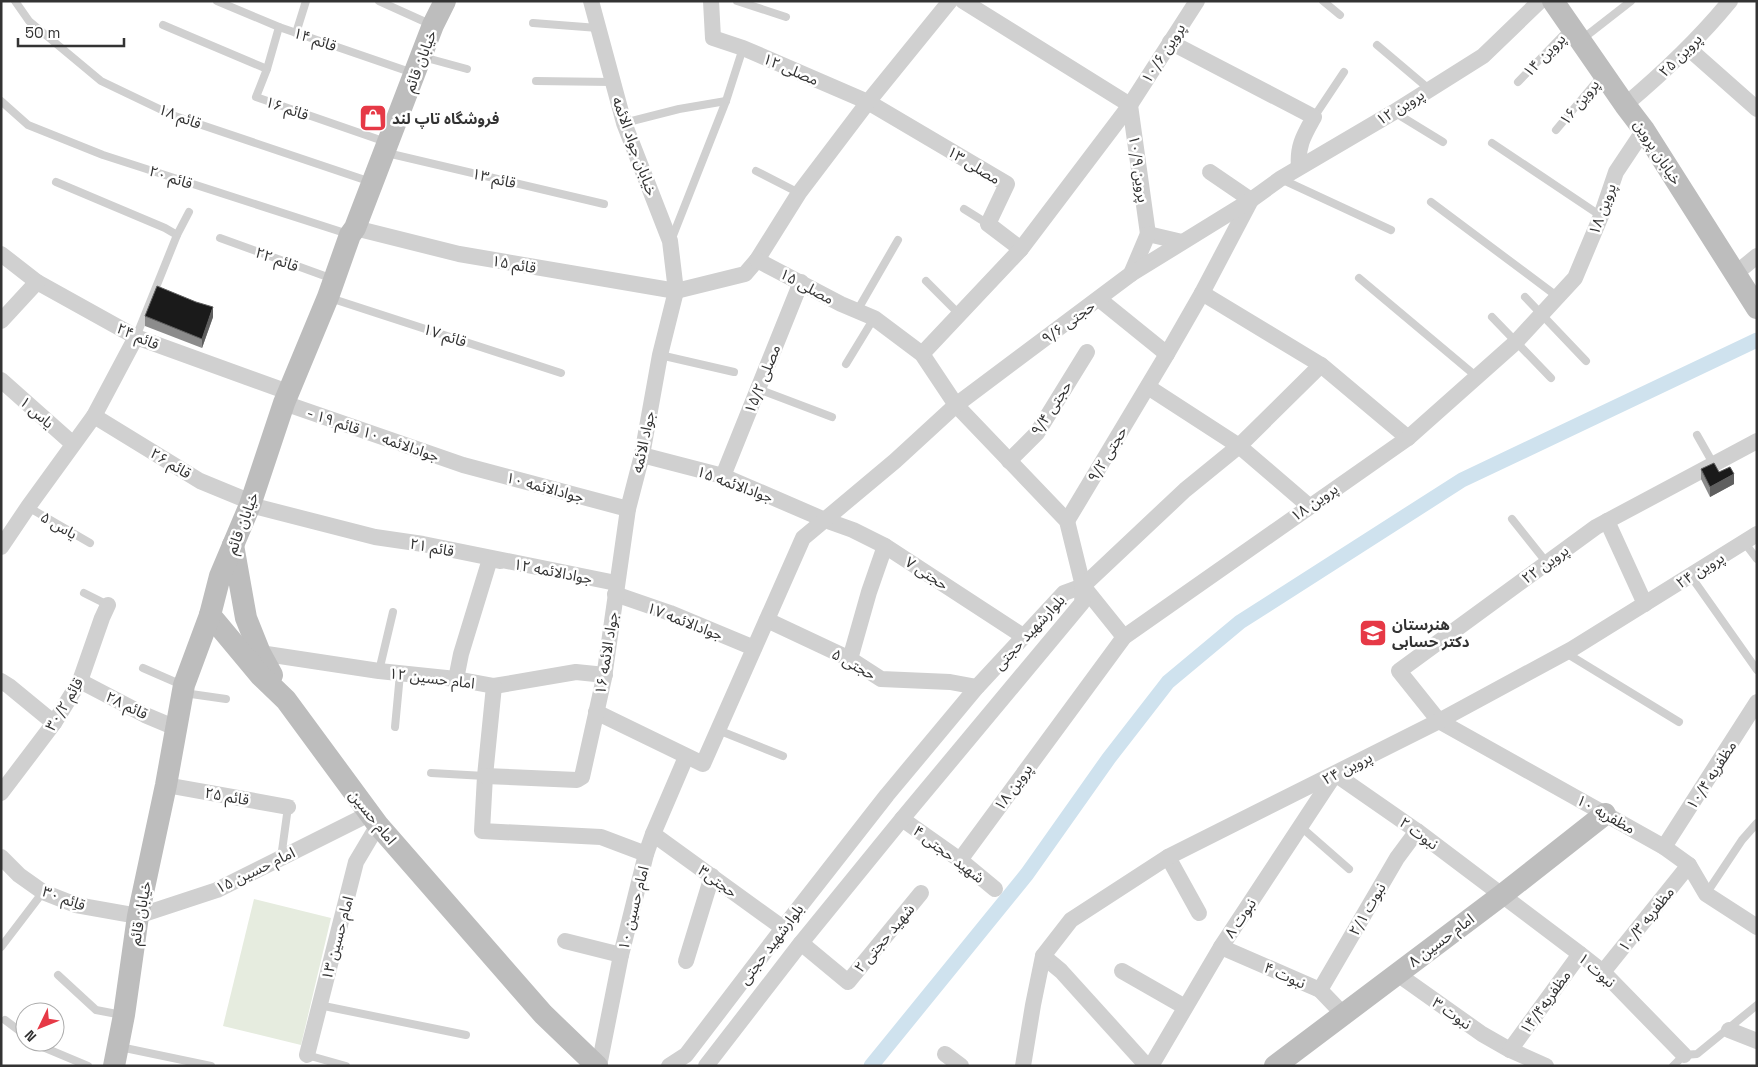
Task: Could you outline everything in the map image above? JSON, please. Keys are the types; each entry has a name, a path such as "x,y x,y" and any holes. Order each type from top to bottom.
{"street":[{"name":"خیابان قائم","path":"116,1056 124,1015 138,916 184,689 210,615 220,576 250,503 286,398 445,1"},
{"name":"خیابان جواد الائمه","path":"591,1 624,123 670,241 676,291"},
{"name":"مصلی ۱۲","path":"711,1 712,38 744,48 868,102"},
{"path":"676,291 745,274 757,260 799,193 868,102 950,1"},
{"path":"963,1 1130,105"},
{"name":"پروین ۱۰/۶","path":"922,354 1022,248 1130,105 1196,1"},
{"name":"خیابان پروین","path":"1540,2 1576,34 1644,130 1757,307"},
{"name":"پروین ۱۲","path":"1182,242 1251,200 1280,178 1394,112 1483,56 1540,2"},
{"name":"پروین ۲۵","path":"1625,105 1656,79 1688,48 1729,2"},
{"path":"1170,42 1314,117 1302,138 1298,152 1299,167"},
{"path":"1688,48 1757,109"},
{"name":"مصلی ۱۳","path":"868,102 1007,184 988,224"},
{"name":"پروین ۱۰/۹","path":"1130,105 1148,234"},
{"name":"پروین ۱۸","path":"960,860 1124,636 1408,438 1516,342 1575,278 1601,216 1616,172 1644,130"},
{"path":"1210,172 1251,200"},
{"name":"پروین ۱۲","path":"1148,387 1202,293 1251,200"},
{"path":"988,224 1022,248"},
{"name":"قائم ۱۵","path":"353,232 459,254 676,291"},
{"path":"1132,274 1148,234 1182,242"},
{"name":"حجتی ۹/۶","path":"686,757 703,764 803,538 895,461 956,405 1132,274 1182,242"},
{"name":"قائم ۲۴","path":"1,254 37,282 136,337 286,398"},
{"path":"1735,274 1757,256"},
{"name":"مصلی ۱۵","path":"757,260 874,318 922,354 956,405 1067,521"},
{"path":"1,321 37,282"},
{"name":"مصلی ۱۵/۲","path":"723,476 801,282"},
{"name":"جواد الائمه","path":"616,589 628,509 642,454 660,354 676,291"},
{"path":"1202,293 1321,365 1408,438"},
{"path":"1099,299 1167,354"},
{"path":"4,538 94,416 136,337"},
{"name":"حجتی ۹/۴","path":"1009,461 1037,433 1087,352"},
{"path":"1083,586 1185,490 1239,446 1321,365"},
{"name":"یاس ۱","path":"1,380 73,444"},
{"path":"1148,387 1239,446 1309,506"},
{"name":"حجتی ۹/۲","path":"1067,521 1148,387"},
{"name":"- جوادالائمه ۱۰ قائم ۱۹","path":"286,398 463,465"},
{"name":"قائم ۲۶","path":"94,416 200,481 250,503"},
{"name":"پروین ۲۲","path":"1439,721 1399,671 1596,527 1757,441"},
{"name":"جوادالائمه ۱۵","path":"642,454 723,476 826,520"},
{"name":"جوادالائمه ۱۰","path":"463,465 628,509"},
{"name":"قائم ۲۱","path":"250,503 375,537 423,544 616,589"},
{"name":"حجتی ۷","path":"826,520 853,530 885,546 1023,636"},
{"path":"1067,521 1083,586 1124,636"},
{"path":"1608,521 1645,604"},
{"name":"پروین ۲۴","path":"1023,1066 1043,956 1071,920 1168,857 1439,721 1565,653 1750,538"},
{"path":"234,545 246,618 260,653 286,700"},
{"path":"850,660 869,592 885,546"},
{"path":"456,679 461,654 490,559"},
{"name":"بلوارشهید حجتی","path":"669,1066 686,1055 887,795 977,687 1064,593 1083,586 1082,603 902,818 801,943 706,1066"},
{"name":"جوادالائمه ۱۷","path":"616,589 754,648"},
{"name":"جواد الائمه ۱۶","path":"485,776 580,779 605,675 616,589"},
{"name":"قاِئم ۳۰/۲","path":"1,793 54,723 80,681 108,605"},
{"name":"امام حسین","path":"210,615 260,675 286,700 373,820 543,1014 598,1066"},
{"name":"حجتی ۵","path":"767,620 850,660 881,679 950,682 977,687"},
{"name":"امام حسین ۱۲","path":"260,653 400,674 456,679 494,686 576,672 605,675"},
{"path":"1,681 54,723"},
{"name":"قائم ۲۸","path":"80,681 145,715 176,728"},
{"path":"494,686 485,776 482,831 601,837 646,854"},
{"name":"مظفریه ۱۰/۴","path":"1664,847 1757,702"},
{"path":"596,712 686,757"},
{"name":"مظفریه ۱۰","path":"1439,721 1664,847 1689,865 1706,894 1757,927"},
{"name":"۱۰ امام حسین","path":"598,1066 621,955 646,854 686,757"},
{"name":"نبوت ۸","path":"1151,1066 1221,947 1335,774"},
{"name":"نبوت ۲","path":"1335,774 1417,830 1502,895"},
{"name":"قائم ۲۵","path":"166,785 288,808"},
{"name":"امام حسین ۸","path":"1276,1066 1396,973 1502,895 1605,814"},
{"name":"شهید حجتی ۴","path":"902,818 960,860 995,889"},
{"name":"امام حسین ۱۵","path":"138,916 217,890 281,858 373,820"},
{"name":"امام حسین ۱۳","path":"307,1055 356,862 373,820"},
{"name":"نبوت ۲/۱","path":"1320,990 1397,858 1417,830"},
{"name":"حجتی۳","path":"653,834 783,928"},
{"name":"قاِئم ۳۰","path":"1,857 19,875 43,892 76,905 138,916"},
{"path":"1168,857 1199,913"},
{"name":"مظفریه ۱۰/۳","path":"1602,972 1689,865"},
{"path":"686,961 712,876"},
{"name":"شهید حجتی ۲","path":"801,943 848,982 921,893"},
{"name":"نبوت ۱","path":"1502,895 1602,972 1678,1060"},
{"path":"564,941 621,955"},
{"name":"نبوت ۴","path":"1221,947 1320,990 1343,1014"},
{"name":"مظفریه۱۴/۴","path":"1510,1050 1580,954"},
{"path":"1043,956 1061,971 1147,1066"},
{"path":"1122,971 1185,1008"},
{"name":"نبوت ۳","path":"1396,973 1482,1034 1534,1064"},
{"name":"امام حسین","path":"543,1014 576,1066"},
{"path":"1729,1030 1757,1041"},
{"path":"945,1054 961,1066"}],"lane":[{"name":"قائم ۱۸","path":"15,1 28,21 101,81 172,115 373,182"},
{"name":"قائم ۱۴","path":"217,1 279,27 296,32 418,65 466,70"},
{"path":"296,32 306,1"},
{"path":"378,1 434,25"},
{"path":"737,1 786,17"},
{"path":"1323,1 1340,15"},
{"name":"پروین ۱۴","path":"1518,82 1576,34 1631,1"},
{"path":"533,23 598,28"},
{"path":"163,25 268,68"},
{"name":"قائم ۱۶","path":"279,27 268,68 256,97 386,147"},
{"path":"1377,46 1429,89"},
{"path":"670,241 726,101 744,48"},
{"path":"1314,117 1344,72"},
{"name":"پروین ۱۶","path":"1556,130 1603,73"},
{"path":"536,81 612,82"},
{"name":"قائم ۲۰","path":"1,101 28,125 103,155 353,232"},
{"path":"624,123 679,109 726,101"},
{"path":"1394,112 1443,142"},
{"path":"1492,143 1601,216"},
{"name":"قائم ۱۳","path":"386,147 604,204"},
{"path":"756,171 799,193"},
{"path":"1280,178 1391,230"},
{"path":"56,182 165,228 177,235"},
{"path":"1432,202 1558,297"},
{"path":"964,210 988,224"},
{"path":"136,337 177,235 189,212"},
{"name":"قائم ۲۲","path":"220,238 331,289"},
{"path":"857,311 898,240"},
{"path":"1359,278 1477,377"},
{"path":"926,281 960,314"},
{"name":"قائم ۱۷","path":"331,289 561,373"},
{"path":"1525,297 1586,361"},
{"path":"1492,317 1551,378"},
{"path":"846,364 874,318"},
{"path":"660,354 734,372"},
{"path":"758,389 832,417"},
{"path":"1697,435 1714,465"},
{"name":"یاس ۵","path":"28,507 90,543"},
{"path":"1512,519 1547,563"},
{"path":"1750,538 1757,560"},
{"path":"1690,575 1757,670"},
{"path":"84,593 108,605"},
{"path":"379,671 393,612"},
{"path":"1565,653 1679,722"},
{"path":"143,668 184,689 226,699"},
{"path":"395,727 400,674"},
{"path":"718,730 783,756"},
{"path":"431,773 485,776"},
{"path":"281,858 288,808"},
{"path":"1706,894 1742,840 1757,823"},
{"path":"1301,827 1349,869"},
{"path":"1,948 43,892"},
{"path":"58,975 96,1010 124,1015"},
{"path":"319,1005 466,1036"},
{"path":"1678,1060 1697,1054 1729,1030 1757,1005"},
{"path":"5,1020 15,1028"},
{"path":"53,1052 88,1066"},
{"path":"307,1055 346,1066"},
{"path":"116,1056 211,1066"}],"shaded area":[{"path":"254,899 331,918 301,1045 223,1026"}],"building":[{"path":"157,286 213,307 202,339 145,316"},
{"path":"1714,463 1719,472 1730,467 1734,474 1710,487 1701,469"}],"waterway":[{"path":"871,1066 1027,874 1109,758 1168,682 1240,622 1462,480 1757,340"}],"place":[{"name":"فروشگاه تاپ لند","path":"373,118"},
{"name":"هنرستان دکتر حسابی","path":"1373,633"}]}
